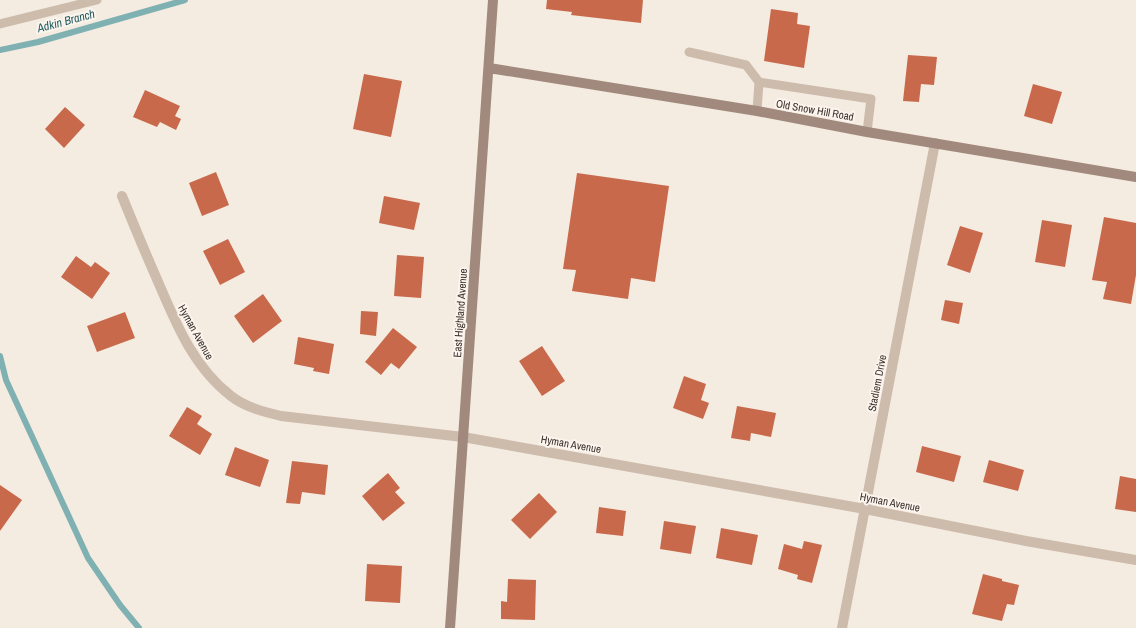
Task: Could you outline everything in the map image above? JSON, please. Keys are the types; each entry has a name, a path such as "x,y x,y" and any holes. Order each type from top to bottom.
{"street":[{"name":"East Highland Avenue","path":"450,628 493,0"},
{"name":"Old Snow Hill Road","path":"488,68 757,111 867,132 1136,177"},
{"name":"Stadiem Drive","path":"842,628 935,143"},
{"name":"Hyman Avenue","path":"122,196 171,314 202,368 233,397 262,412 281,416 463,437 865,509 1026,541 1136,560"}],"lane":[{"path":"0,24 97,0"},
{"path":"689,52 746,65 759,82 757,111"},
{"path":"759,82 870,99 867,132"}],"building":[{"path":"547,0 643,0 641,23 571,15 572,12 546,9"},
{"path":"771,9 798,13 797,24 810,26 804,68 764,61"},
{"path":"908,55 937,57 934,85 921,84 919,102 903,101"},
{"path":"364,74 402,81 391,137 353,129"},
{"path":"1033,84 1062,92 1052,124 1024,116"},
{"path":"145,90 180,106 175,116 181,119 176,130 160,122 157,127 133,117"},
{"path":"65,107 85,125 64,148 45,129"},
{"path":"216,172 229,205 202,216 189,183"},
{"path":"577,173 669,186 655,282 631,278 628,299 572,291 576,270 563,269"},
{"path":"384,196 420,203 414,230 379,223"},
{"path":"1104,217 1136,223 1136,275 1131,304 1103,299 1107,282 1092,280"},
{"path":"1042,220 1072,225 1065,267 1035,262"},
{"path":"960,226 983,233 970,273 947,265"},
{"path":"228,239 245,272 220,285 203,251"},
{"path":"397,255 424,257 421,298 394,296"},
{"path":"76,256 91,267 95,262 110,273 92,299 61,277"},
{"path":"263,294 282,321 253,343 234,316"},
{"path":"945,300 963,303 959,324 941,320"},
{"path":"361,311 378,312 376,336 360,334"},
{"path":"125,312 135,338 97,352 87,326"},
{"path":"393,328 417,347 399,369 391,363 381,375 365,362"},
{"path":"298,337 334,344 329,374 313,371 314,368 294,364"},
{"path":"542,346 565,381 542,396 519,361"},
{"path":"684,376 706,384 701,400 709,403 703,419 673,408"},
{"path":"737,406 776,413 771,437 751,433 750,441 731,438"},
{"path":"187,407 202,416 197,424 212,434 200,455 169,436"},
{"path":"922,446 961,456 954,482 916,472"},
{"path":"235,447 269,460 260,487 225,475"},
{"path":"989,460 1024,470 1018,491 983,482"},
{"path":"292,461 328,465 325,495 302,492 300,504 286,503"},
{"path":"388,473 400,488 395,492 405,503 383,521 362,496"},
{"path":"1120,476 1136,479 1136,512 1115,509"},
{"path":"0,485 22,500 0,531"},
{"path":"539,493 557,512 530,539 511,520"},
{"path":"599,507 626,511 623,536 596,533"},
{"path":"664,521 696,526 691,554 660,549"},
{"path":"721,528 758,535 752,565 716,558"},
{"path":"804,541 822,545 812,583 797,579 798,575 778,569 784,544 802,549"},
{"path":"367,564 402,566 400,603 365,601"},
{"path":"983,574 1019,585 1014,605 1007,604 1002,621 972,614"},
{"path":"508,579 536,580 535,620 501,619 501,601 507,602"}],"waterway":[{"name":"Adkin Branch","path":"0,50 38,42 185,0"},
{"path":"0,356 6,380 88,558 120,605 139,628"}]}
